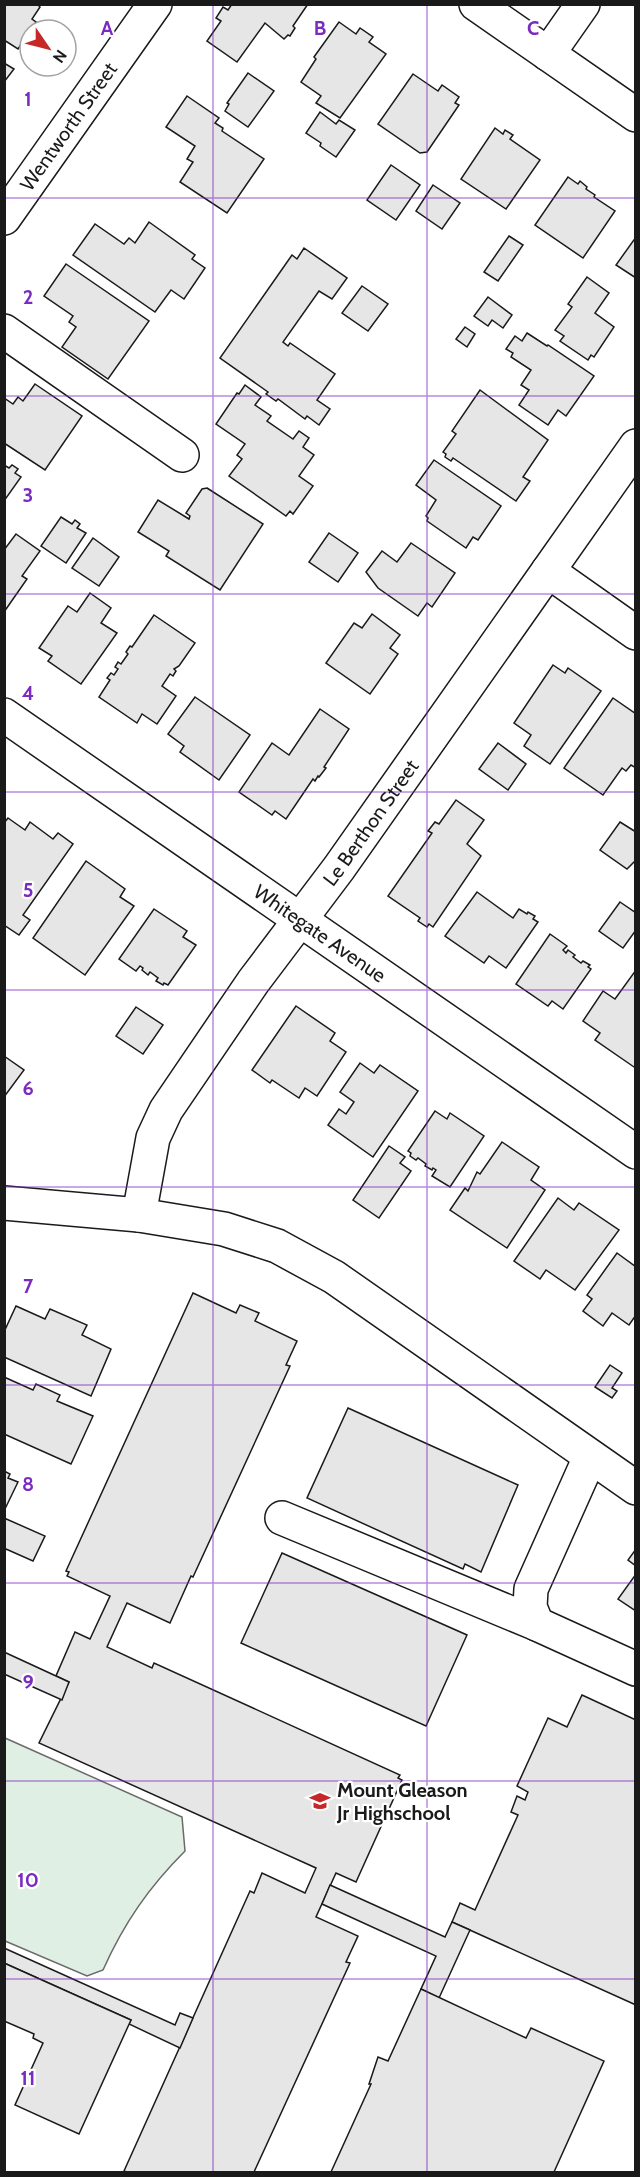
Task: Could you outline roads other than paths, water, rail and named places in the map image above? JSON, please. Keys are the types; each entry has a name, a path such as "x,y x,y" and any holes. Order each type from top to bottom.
{"street":[{"name":"Wentworth Street","path":"4,218 155,4"},
{"path":"476,4 636,115"},
{"path":"548,54 583,4"},
{"path":"4,331 182,455"},
{"name":"Le Berthon Street","path":"139,1215 150,1148 166,1110 253,982 301,920 636,446"},
{"path":"548,572 636,633"},
{"name":"Whitegate Avenue","path":"4,715 636,1152"},
{"path":"4,1203 139,1215 224,1229 277,1246 334,1276 636,1488"},
{"path":"537,1624 530,1607 531,1589 590,1457"},
{"path":"282,1518 537,1624 636,1669"}],"place":[{"name":"Mount Gleason Jr Highschool","path":"320,1801"}]}
